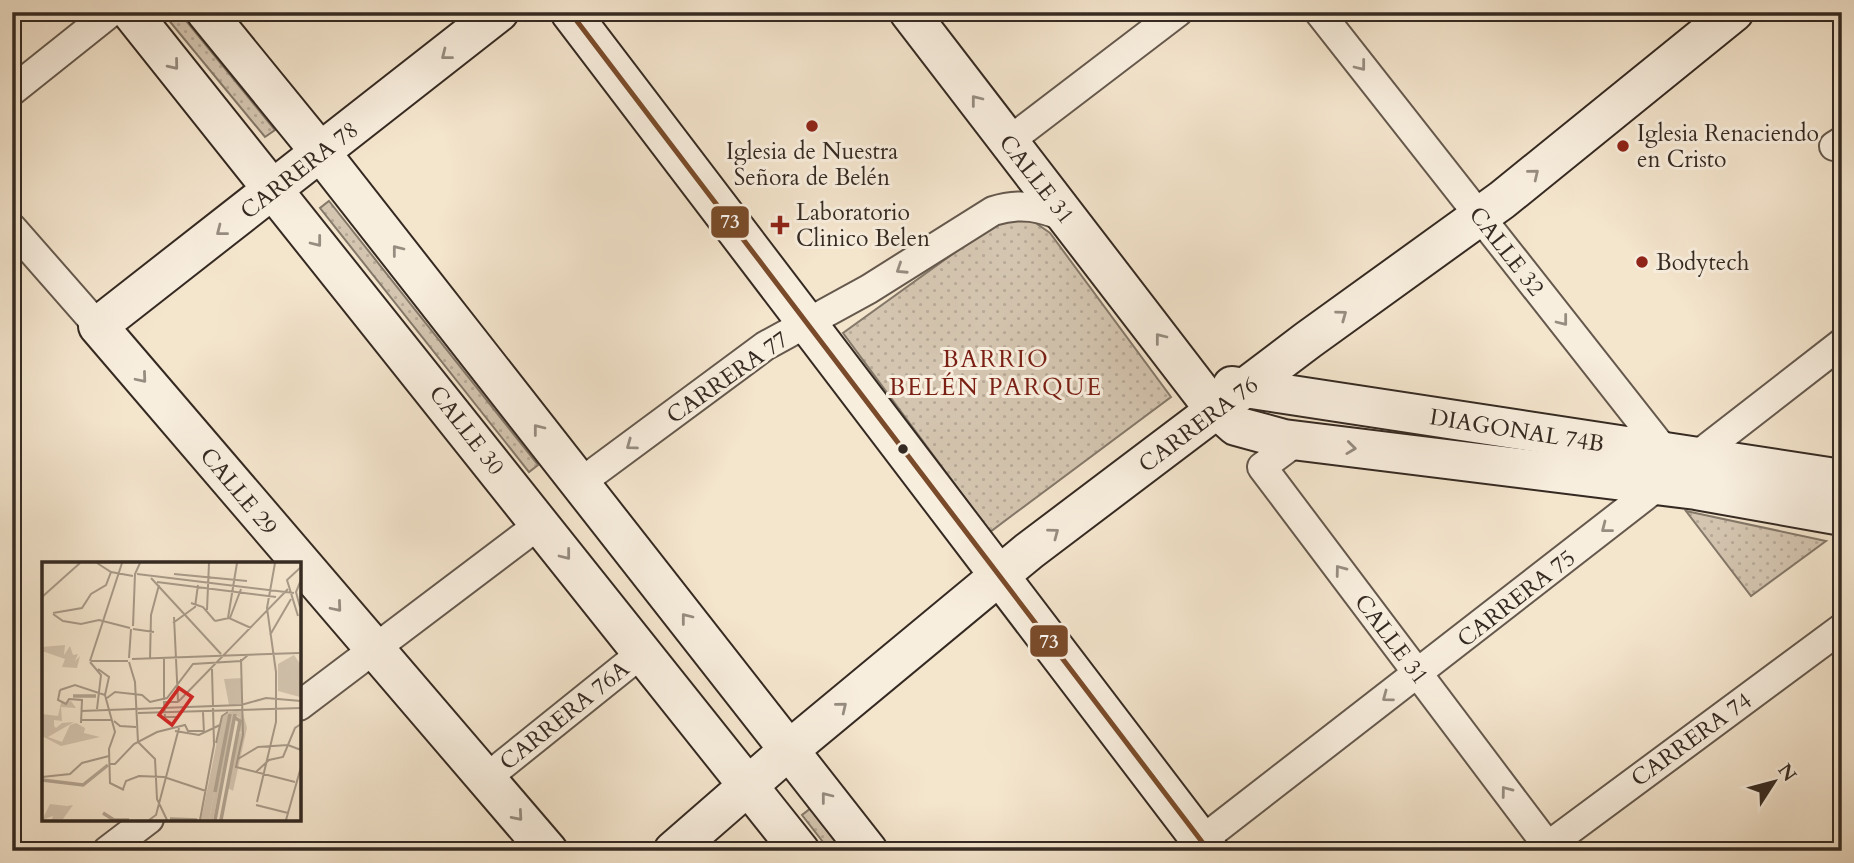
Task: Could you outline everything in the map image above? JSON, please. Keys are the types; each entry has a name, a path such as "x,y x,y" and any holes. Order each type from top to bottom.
{"main road":[{"name":"CALLE 30","path":"131,12 275,189 800,851"},
{"path":"206,12 321,153 868,851"},
{"name":"CARRERA 78","path":"98,326 499,12"},
{"path":"570,12 1001,576 1199,847"},
{"name":"CALLE 31","path":"909,12 1217,411"},
{"name":"CARRERA 76","path":"673,851 789,750 1029,551 1308,340 1502,200 1734,12"},
{"name":"CALLE 29","path":"98,326 299,562"},
{"path":"1308,340 1312,381 1321,395 1330,401"},
{"name":"DIAGONAL 74B","path":"1192,380 1248,386 1668,461 1842,516"},
{"name":"DIAGONAL 74B","path":"1217,411 1236,426 1297,441 1668,461 1842,479"},
{"name":"CALLE 29","path":"301,564 548,851"}],"street":[{"path":"12,91 111,12"},
{"path":"1009,141 1178,12"},
{"name":"CALLE 32","path":"1319,12 1668,461"},
{"name":"CARRERA 77","path":"580,483 765,346 869,289 993,211 1023,205 1038,206 1068,218"},
{"name":"CALLE 29","path":"12,228 98,326"},
{"name":"CARRERA 75","path":"1199,847 1418,673 1668,461 1842,343"},
{"name":"CALLE 31","path":"1297,441 1262,467 1418,673 1544,848"},
{"path":"301,705 541,523"},
{"name":"CARRERA 74","path":"1544,848 1842,628"},
{"name":"CARRERA 76A","path":"485,779 643,652"},
{"path":"107,851 146,821"}],"shaded area":[{"path":"162,12 179,12 275,130 265,137"},
{"path":"329,201 538,465 529,472 320,208"},
{"path":"1004,217 1030,219 1050,233 1171,397 990,532 843,333"},
{"path":"1686,511 1826,541 1751,596"},
{"path":"811,808 844,851 830,851 802,815"}],"transit line":[{"name":"73","path":"570,12 1209,851"}],"place":[{"name":"Iglesia de Nuestra Señora de Belén","path":"812,126"},
{"name":"Iglesia Renaciendo en Cristo","path":"1623,146"},
{"name":"Laboratorio Clinico Belen","path":"780,225"},
{"name":"Bodytech","path":"1642,262"}],"district":[{"name":"BARRIO BELÉN PARQUE","path":"996,373"}]}
